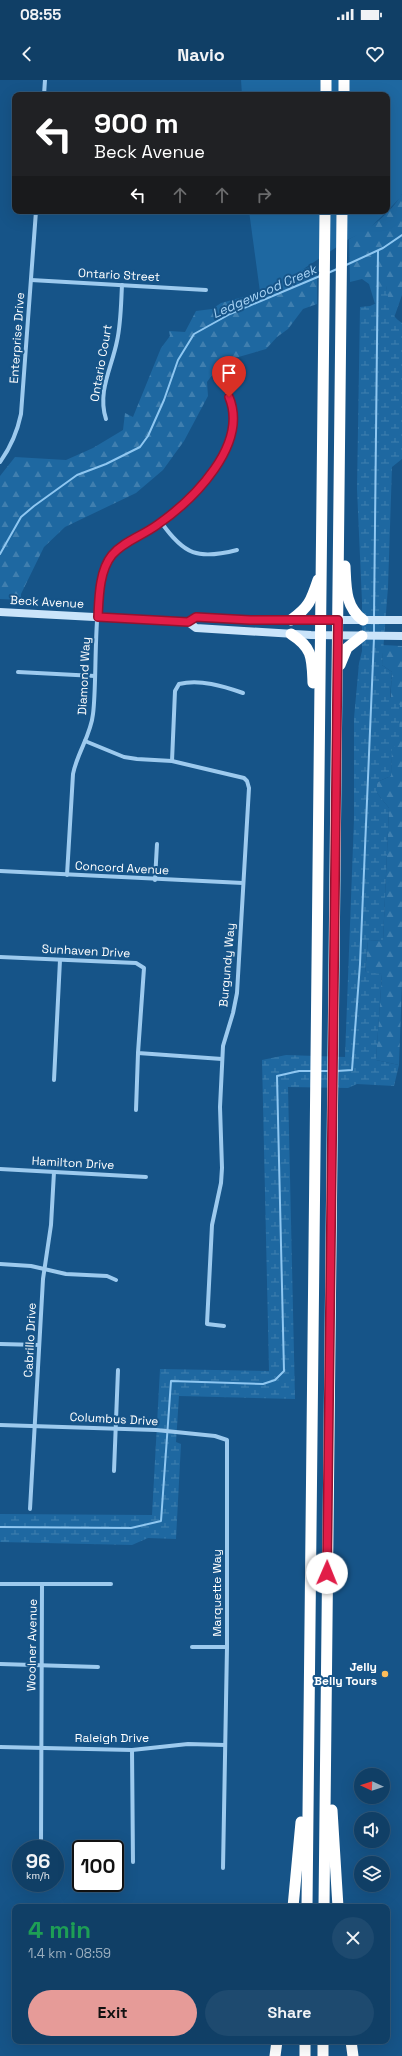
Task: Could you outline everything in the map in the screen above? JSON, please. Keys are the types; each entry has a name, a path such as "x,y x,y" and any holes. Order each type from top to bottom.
{"highway":[{"path":"326,80 326,92"},
{"path":"344,80 344,92"},
{"path":"307,1904 318,754 321,620 325,214"},
{"path":"324,1904 342,214"},
{"path":"338,520 344,550 347,591 350,606 355,614 363,620"},
{"path":"291,620 306,608 312,600 321,568"},
{"path":"291,634 306,645 310,654 318,754"},
{"path":"337,673 346,648 362,636"},
{"path":"325,1748 331,1786 338,1904"},
{"path":"293,1904 301,1820 308,1782"},
{"path":"275,2056 277,2044"},
{"path":"305,2044 305,2056"},
{"path":"323,2044 323,2056"},
{"path":"351,2044 353,2056"}],"street":[{"path":"44,92 45,80"},
{"name":"Enterprise Drive","path":"0,462 10,447 18,429 21,414 36,214"},
{"name":"Ontario Street","path":"31,280 206,290"},
{"name":"Ontario Court","path":"106,419 103,410 103,396 117,340 122,285"},
{"name":"Diamond Way","path":"67,875 75,761 85,741 93,715 98,617 103,577 111,557 128,542 161,522 185,503 213,471 230,440 234,423 233,406 225,387"},
{"path":"161,522 183,547 191,552 206,556 237,550"},
{"name":"Beck Avenue","path":"0,612 188,622 196,628 291,634 402,636"},
{"name":"Beck Avenue","path":"188,622 196,617 291,620 402,620"},
{"path":"18,672 95,676"},
{"path":"172,761 175,691 179,684 189,681 224,686 243,693"},
{"name":"Burgundy Way","path":"85,741 124,757 172,761 244,778 247,781 249,788 237,993 233,1013 222,1046 220,1107 222,1168 221,1183 212,1226 207,1324 224,1326"},
{"path":"155,880 157,844"},
{"name":"Concord Avenue","path":"0,871 244,884"},
{"name":"Sunhaven Drive","path":"0,957 136,963 144,968 138,1053"},
{"path":"54,1080 60,960"},
{"path":"136,1110 138,1053 222,1059"},
{"name":"Hamilton Drive","path":"0,1169 146,1177"},
{"name":"Cabrillo Drive","path":"30,1509 44,1269 51,1225 54,1172"},
{"path":"0,1264 30,1266 66,1274 107,1276 116,1280"},
{"path":"0,1344 39,1345"},
{"path":"114,1471 118,1370"},
{"name":"Columbus Drive","path":"0,1425 156,1430 215,1436 227,1440"},
{"name":"Marquette Way","path":"223,1868 227,1646 227,1440"},
{"name":"Woolner Avenue","path":"0,1584 42,1585 40,1748 41,1840"},
{"path":"42,1585 111,1584"},
{"path":"192,1647 227,1646"},
{"path":"0,1664 98,1667"},
{"name":"Raleigh Drive","path":"0,1747 132,1750 188,1744 225,1745"},
{"path":"132,1750 133,1862"}],"green space":[{"path":"241,80 402,80 402,194 400,198 390,208 390,92 242,92"},
{"path":"402,194 402,295 394,318 389,308 386,286 379,301 375,304 369,284 362,279 350,282 349,239 364,231 385,214 390,214 390,210"},
{"path":"249,214 384,214 367,231 349,239 273,289 260,292"},
{"path":"317,265 317,304 303,309 288,329 277,337 266,349 235,358 225,369 212,375 207,382 208,396 184,441 163,470 136,493 65,527 44,547 21,594 21,600 0,599 0,476 15,457 66,460 93,448 123,430 125,413 133,417 161,348 170,336 169,331 185,332 196,311 212,309 221,303 273,289 303,269"},
{"path":"386,286 391,311 402,323 402,459 392,467 388,587 382,665 392,672 390,697 400,705 399,745 392,747 391,776 377,782 377,793 389,808 383,941 368,940 365,972 382,974 376,1060 399,1065 394,1086 357,1084 348,1088 288,1087 295,1399 179,1396 176,1442 181,1444 176,1539 148,1538 132,1545 0,1542 0,1514 152,1515 160,1369 269,1371 262,1060 286,1055 345,1057 354,819 354,718 359,663 362,651 362,602 357,489 360,307 370,306 379,302 378,287"},
{"path":"383,645 402,646 402,983 399,1065 376,1060 382,974 365,973 368,940 383,941 389,808 377,793 377,782 391,776 392,672 382,665"}],"waterway":[{"name":"Ledgewood Creek","path":"344,266 383,248 402,235"},
{"path":"374,618 378,251"},
{"name":"Ledgewood Creek","path":"328,273 337,269"},
{"name":"Ledgewood Creek","path":"0,554 21,517 34,506 77,475 106,464 140,447 148,436 164,400 178,360 194,334 230,314 320,276"},
{"path":"374,622 374,634"},
{"path":"337,1071 352,1070 360,964 374,638"},
{"path":"0,1527 131,1528 161,1521 171,1381 263,1384 275,1380 284,1371 277,1076 299,1071 313,1071"},
{"path":"319,1071 329,1071"}],"place":[{"name":"Jelly Belly Tours","path":"385,1674"}],"route":[{"path":"229,397 233,406 234,423 230,440 223,455 213,471 185,503 156,526 128,542 111,557 103,577 98,617 188,622 196,617 250,620 338,620 327,1573"}]}
